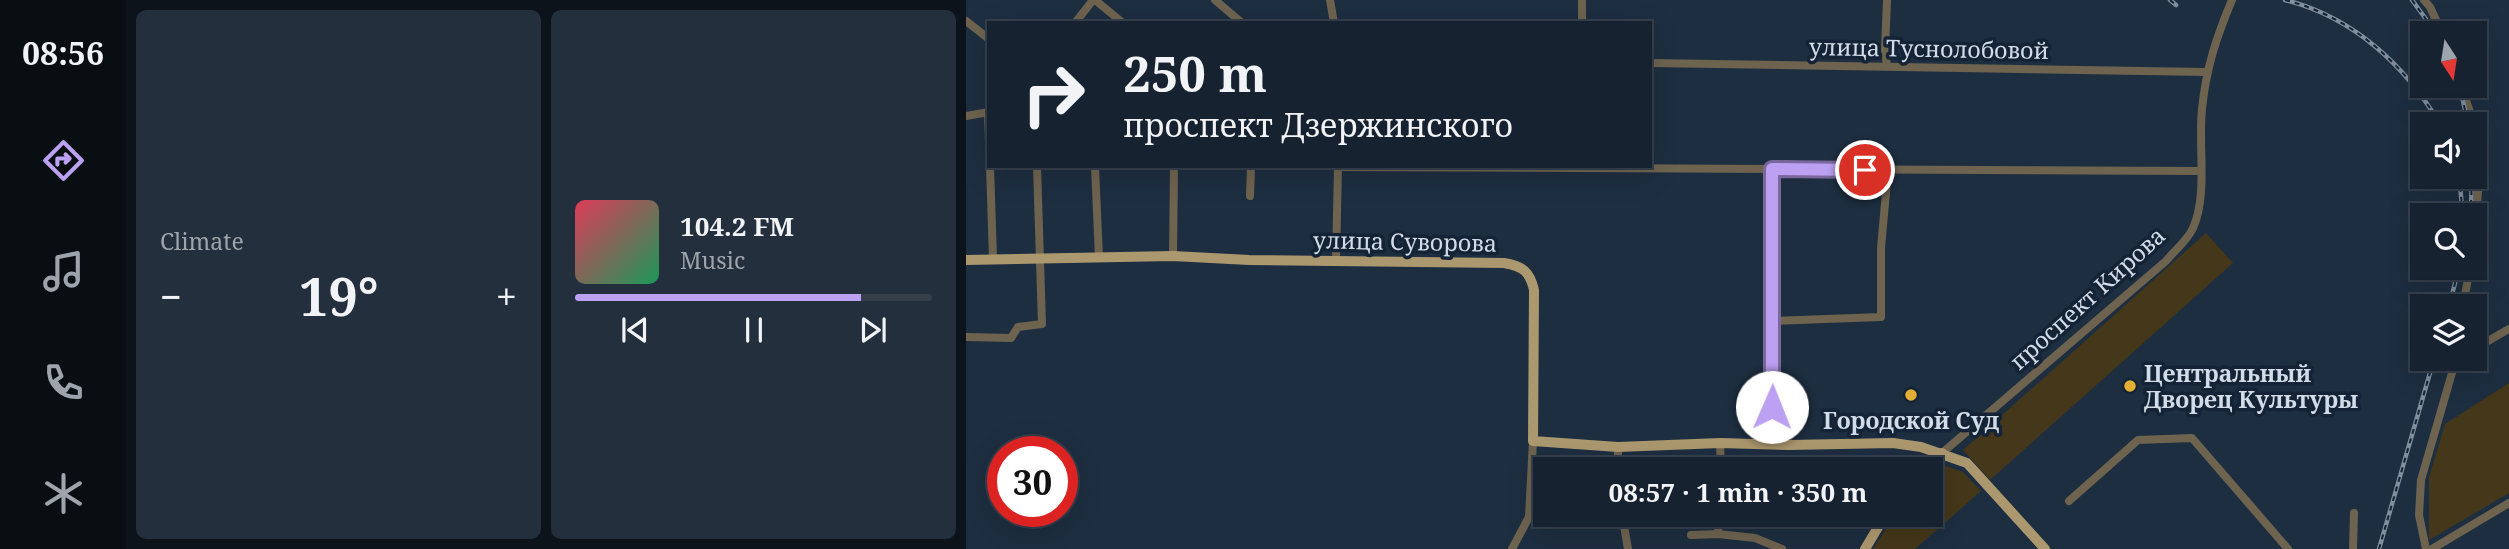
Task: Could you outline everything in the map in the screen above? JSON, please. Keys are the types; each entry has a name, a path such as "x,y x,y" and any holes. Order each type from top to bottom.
{"main road":[{"name":"улица Суворова","path":"966,260 1173,256 1518,265 1530,275 1535,290 1533,441"},
{"path":"1533,441 1618,447 1720,443 1893,443 1921,447 1967,463 2045,549"},
{"name":"проспект Кирова","path":"1938,457 1942,453"},
{"path":"1865,549 1878,527"}],"street":[{"path":"1077,21 1094,0 1120,21"},
{"path":"1215,0 1240,21"},
{"path":"1330,0 1334,21"},
{"path":"1582,0 1582,21"},
{"path":"1887,0 1887,66"},
{"name":"проспект Кирова","path":"1942,453 2166,261 2192,230 2200,205 2202,110 2206,72 2213,45 2232,0"},
{"path":"2424,0 2435,21"},
{"path":"966,35 969,24 987,38"},
{"name":"улица Туснолобовой","path":"1652,63 2206,72"},
{"path":"2465,98 2475,126 2479,180 2477,203"},
{"path":"966,116 987,112"},
{"path":"990,168 993,260"},
{"path":"966,337 1011,338 1018,327 1042,324 1037,168"},
{"path":"1094,168 1099,257"},
{"path":"1173,256 1174,168"},
{"path":"1250,196 1251,168"},
{"path":"1336,261 1338,168"},
{"path":"1627,168 2200,171"},
{"path":"1771,445 1772,169"},
{"path":"1773,321 1881,317 1881,248 1888,170"},
{"path":"2487,342 2509,330"},
{"path":"2426,549 2419,515 2421,480 2453,371"},
{"path":"2069,501 2138,440 2192,438 2288,549"},
{"path":"1511,549 1529,517 1533,441"},
{"path":"1720,443 1721,457"},
{"path":"1618,447 1618,457"},
{"path":"2432,549 2509,503"},
{"path":"2353,549 2354,513"},
{"path":"1625,527 1629,549"},
{"path":"1718,527 1718,534"},
{"path":"1691,535 1718,534 1755,538 1782,549"}],"shaded area":[{"path":"2206,233 2233,263 1990,480 1963,450"},
{"path":"2509,383 2509,493 2429,540 2429,477 2445,424"},
{"path":"1943,467 1963,472 1981,491 1943,524"},
{"path":"1887,527 1940,527 1915,549 1873,549"}],"railway":[{"path":"2170,0 2176,5"},
{"path":"2285,0 2333,18 2375,46 2411,82 2432,112"},
{"path":"2412,0 2427,21"},
{"path":"2462,98 2465,112"},
{"path":"2460,189 2462,203"},
{"path":"2471,203 2472,189"},
{"path":"2452,294 2456,280"},
{"path":"2379,549 2431,371"}],"place":[{"name":"Центральный Дворец Культуры","path":"2130,386"},
{"name":"Городской Суд","path":"1911,395"}],"route":[{"path":"1772,407 1772,169 1865,170"}]}
